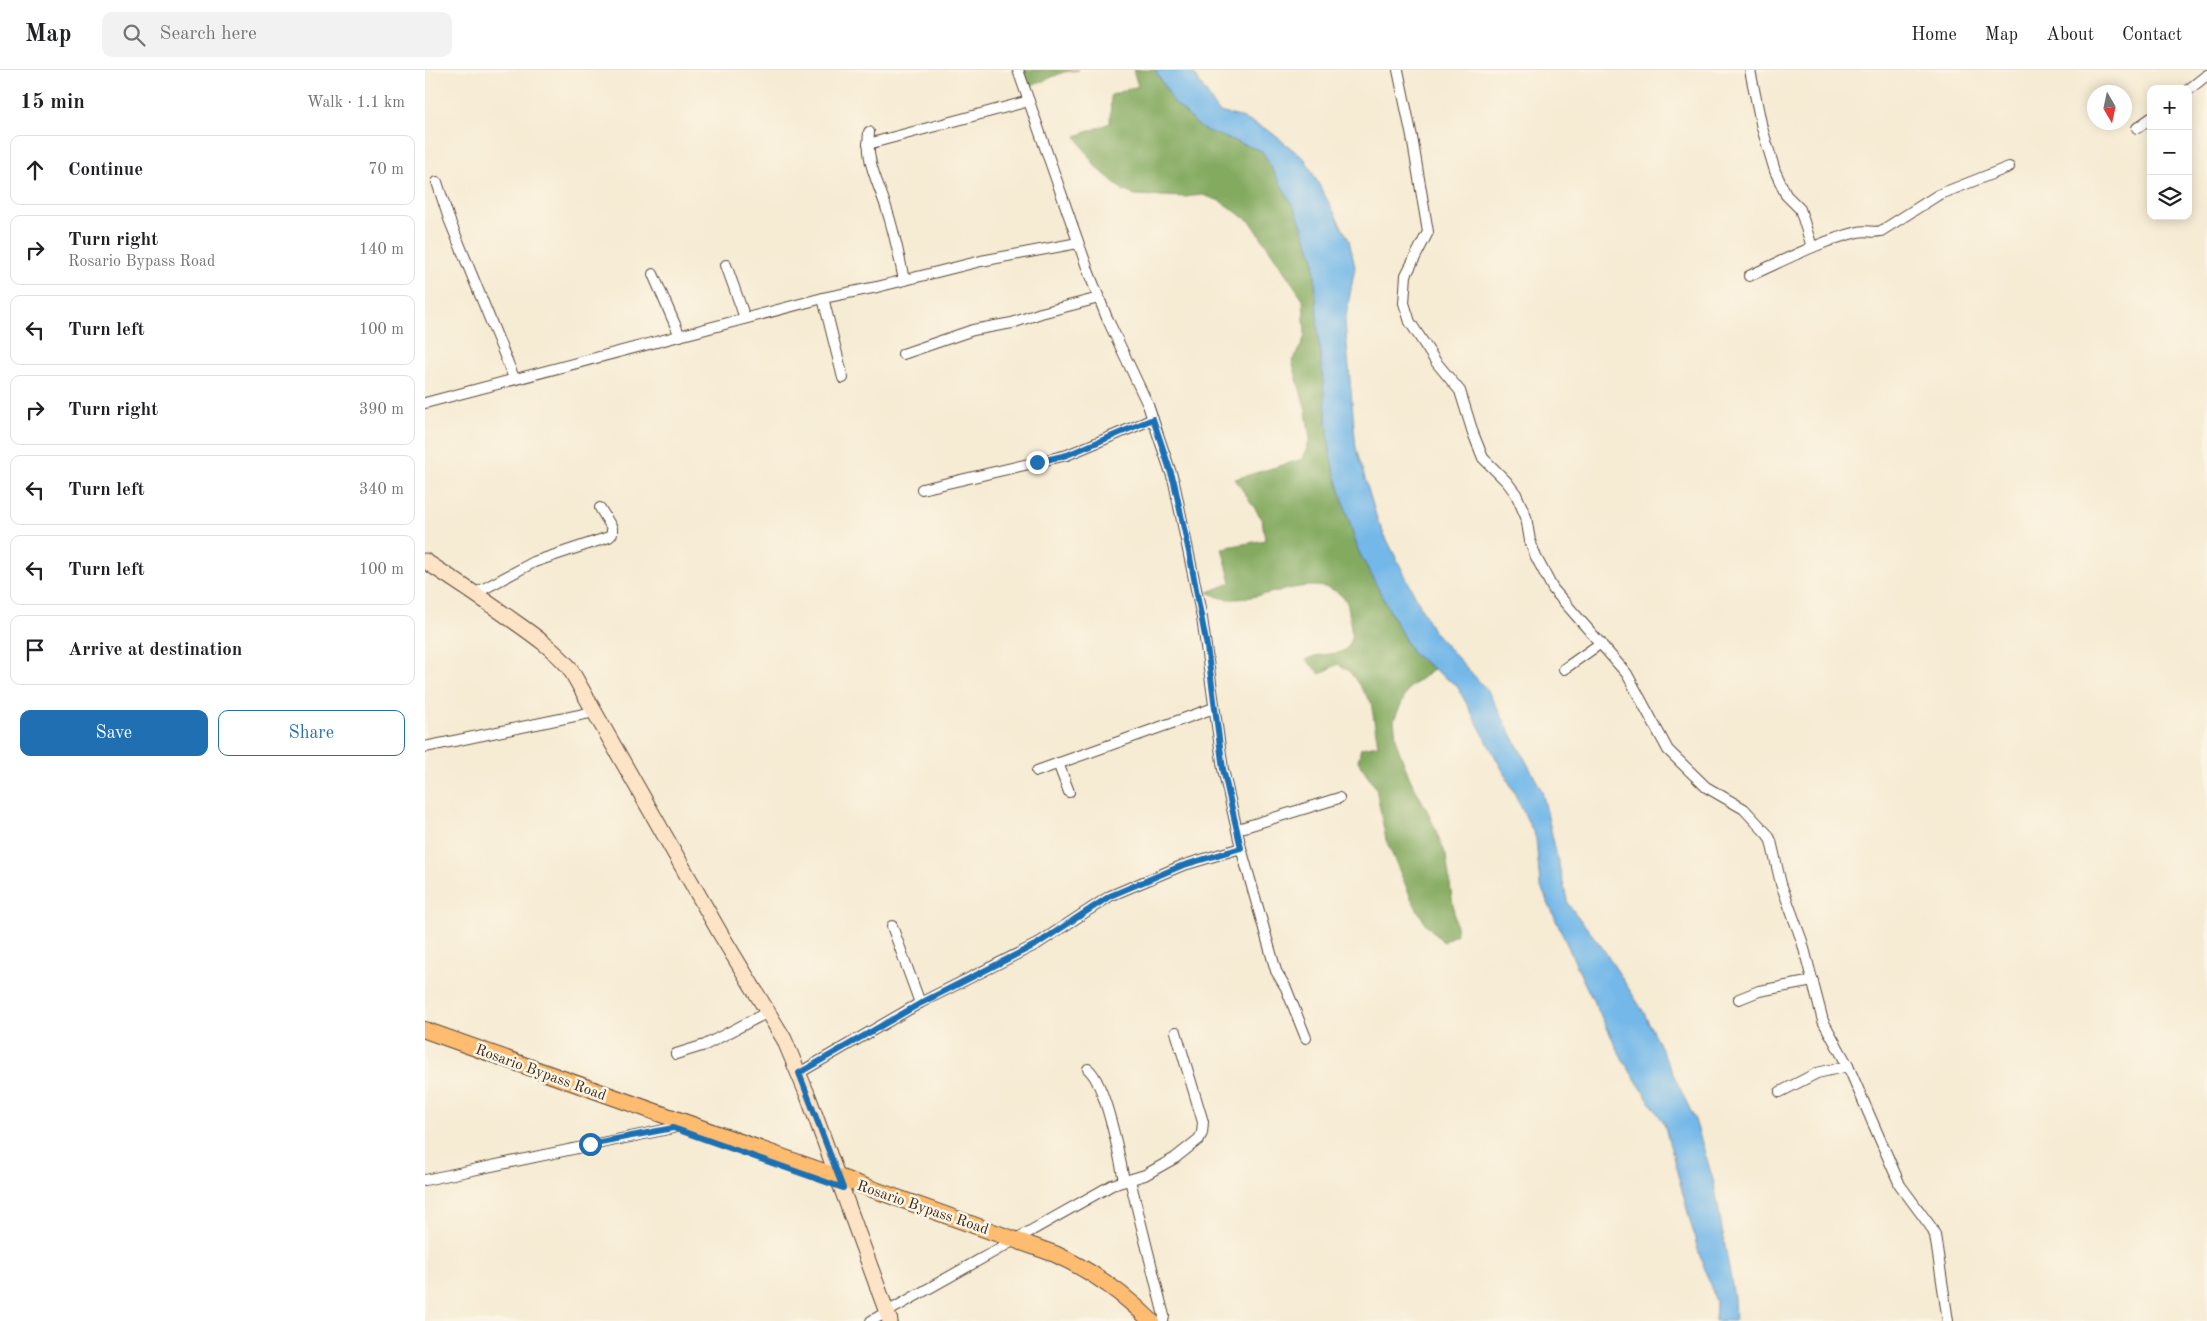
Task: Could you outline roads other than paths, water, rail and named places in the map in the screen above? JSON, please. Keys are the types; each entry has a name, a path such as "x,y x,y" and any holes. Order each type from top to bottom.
{"main road":[{"name":"Rosario Bypass Road","path":"425,1030 841,1183"},
{"name":"Rosario Bypass Road","path":"425,1041 673,1128 841,1183 1079,1265 1128,1298 1151,1321"},
{"name":"Rosario Bypass Road","path":"1011,1242 1078,1274 1100,1287 1139,1321"}],"street":[{"path":"1018,70 1099,298 1153,419 1174,482 1204,628 1223,769 1241,848 1276,971 1290,998 1306,1038"},
{"path":"1397,70 1412,136 1428,232 1406,274 1405,309 1421,342 1460,390 1483,458 1516,494 1526,517 1530,541 1546,578 1562,600 1627,674 1668,750 1706,787 1744,809 1768,835 1781,884 1802,941 1823,1021 1848,1066 1900,1185 1931,1227 1935,1236 1948,1321"},
{"path":"1750,70 1762,128 1775,171 1786,195 1800,209 1812,247"},
{"path":"2192,87 2207,75"},
{"path":"868,144 1029,101"},
{"path":"2137,128 2147,121"},
{"path":"869,132 869,161 886,207 904,280"},
{"path":"1749,276 1812,247 1860,231 1875,233 1881,231 1938,195 2009,167"},
{"path":"437,182 449,219 515,378"},
{"path":"425,403 823,298 877,287 981,261 1079,243"},
{"path":"726,265 745,318"},
{"path":"653,274 679,336"},
{"path":"823,298 843,378"},
{"path":"903,354 973,330 1012,323 1041,312 1099,298"},
{"path":"921,489 1067,455 1153,419"},
{"path":"476,594 534,562 609,537 612,534 612,528 600,508"},
{"path":"425,561 476,594 557,653 569,667 720,933 784,1039 841,1183 888,1317"},
{"path":"1563,669 1601,644"},
{"path":"1037,771 1214,708"},
{"path":"425,747 594,712"},
{"path":"1058,764 1069,792"},
{"path":"1238,829 1339,798"},
{"path":"799,1073 921,1003 1037,944 1125,888 1181,866 1241,848"},
{"path":"892,926 921,1003"},
{"path":"1739,998 1759,991 1813,981"},
{"path":"676,1054 705,1045 768,1012"},
{"path":"871,1321 888,1317 1011,1242 1107,1188 1145,1175 1194,1146 1202,1133 1203,1122 1176,1032"},
{"path":"1780,1092 1817,1073 1848,1066"},
{"path":"1088,1069 1098,1080 1127,1180 1163,1321"},
{"path":"425,1180 673,1128"}],"water":[{"path":"1155,70 1191,70 1219,112 1240,117 1268,130 1305,159 1349,240 1355,267 1345,322 1356,449 1378,522 1433,631 1488,691 1542,791 1568,904 1602,947 1643,1011 1695,1120 1714,1183 1734,1297 1735,1321 1715,1321 1716,1302 1698,1250 1664,1123 1624,1062 1584,982 1540,885 1536,838 1510,784 1457,686 1412,653 1358,550 1331,460 1318,334 1314,258 1296,211 1262,151 1202,129 1174,102"}]}
